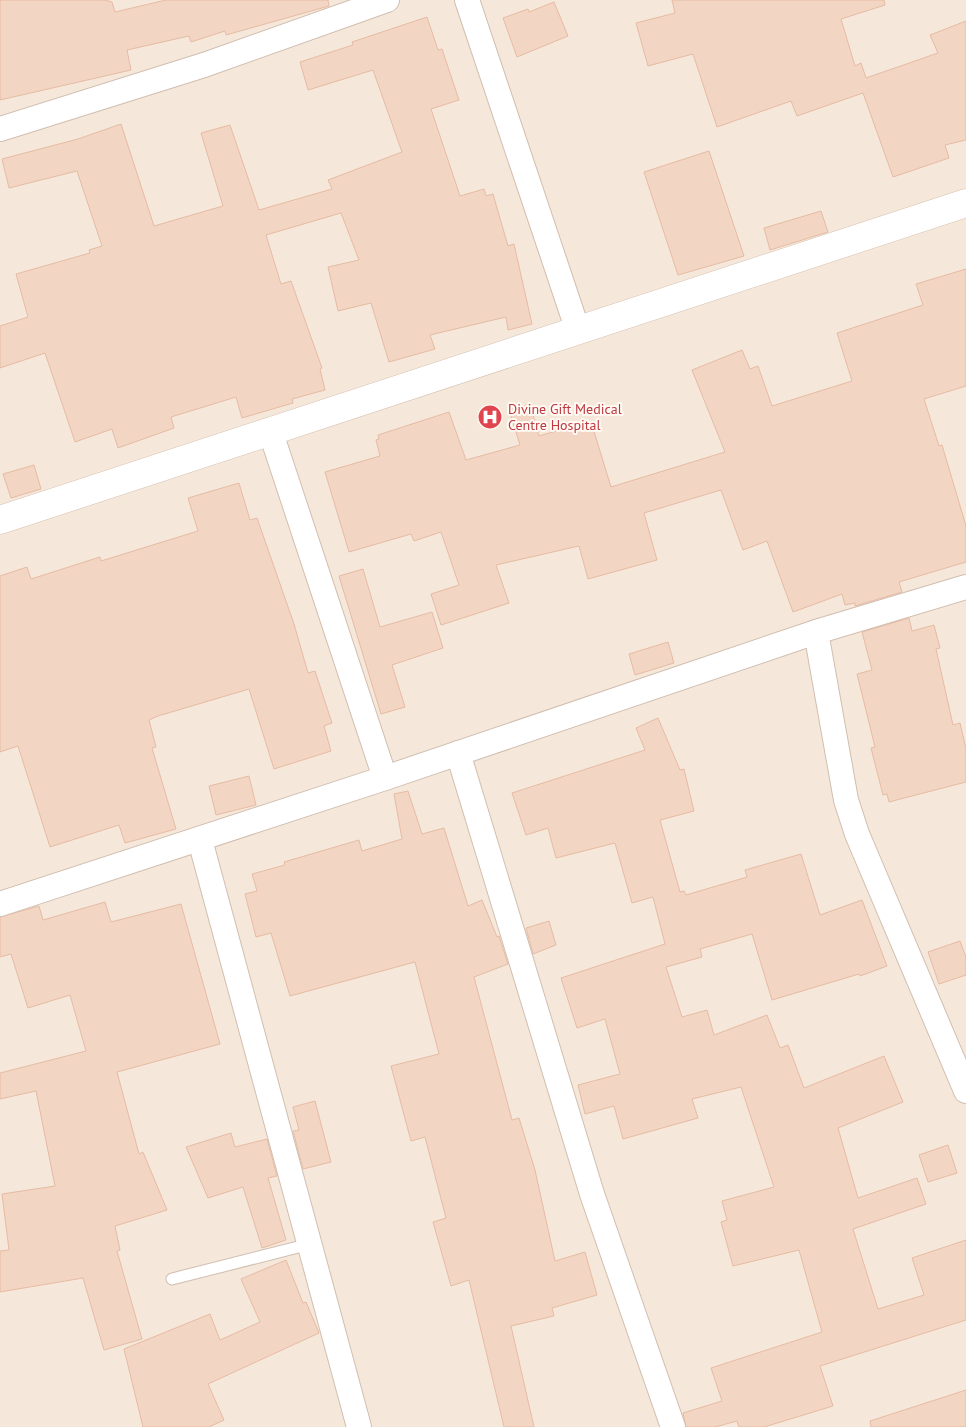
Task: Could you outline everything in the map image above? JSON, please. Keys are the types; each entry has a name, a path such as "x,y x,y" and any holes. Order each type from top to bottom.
{"street":[{"path":"0,129 204,65 387,0"},
{"path":"467,0 578,332"},
{"path":"0,520 270,430 578,332 966,203"},
{"path":"270,430 385,778"},
{"path":"0,904 200,840 816,632 966,587"},
{"path":"816,632 846,800 857,834 966,1091"},
{"path":"458,753 592,1194 672,1427"},
{"path":"200,840 359,1427"}],"lane":[{"path":"172,1279 310,1244"}],"shaded area":[{"path":"0,0 966,0 966,1427 0,1427"}],"building":[{"path":"0,0 105,0 112,2 115,12 166,0 328,0 329,6 226,35 225,31 191,42 189,36 127,50 131,70 0,100"},
{"path":"672,0 884,0 885,5 841,19 855,66 861,63 866,78 938,53 930,35 966,21 966,140 945,145 949,158 893,177 863,93 797,116 791,101 717,127 693,54 648,66 636,23 675,13"},
{"path":"554,2 568,36 517,57 503,18 528,9 529,12"},
{"path":"427,17 438,50 442,49 459,100 431,109 460,196 484,189 486,196 493,194 508,246 514,244 532,324 508,330 506,317 430,335 435,349 389,362 371,303 338,311 328,267 359,260 341,213 266,235 281,284 291,281 322,368 320,369 325,390 292,399 293,403 242,418 236,397 171,417 174,428 118,448 112,429 75,442 45,353 0,368 0,326 28,317 16,274 90,253 89,250 102,246 77,171 9,188 2,159 78,139 121,124 154,226 223,206 201,133 230,125 259,210 332,189 328,180 402,152 373,70 308,90 300,62 353,45 352,42"},
{"path":"709,151 744,256 678,275 644,172"},
{"path":"821,211 828,232 770,250 764,228"},
{"path":"966,269 966,386 924,399 939,446 942,445 966,526 966,562 899,582 902,592 855,606 855,603 845,605 842,594 793,612 767,541 743,550 721,490 644,513 657,560 588,579 579,546 496,565 509,603 441,625 431,594 459,585 441,532 414,541 411,534 349,552 325,472 380,456 376,440 379,439 378,435 449,412 466,460 520,445 509,410 530,404 539,436 576,425 577,429 592,425 611,487 725,452 692,370 742,350 750,369 758,366 772,406 852,381 837,333 923,305 916,284"},
{"path":"34,465 41,489 11,498 3,474"},
{"path":"239,483 250,520 257,518 294,624 308,673 315,671 332,723 324,726 331,751 274,769 249,689 158,716 149,720 156,747 152,748 176,829 125,843 119,825 50,847 18,746 0,752 0,576 27,567 31,579 100,557 101,561 198,531 188,498"},
{"path":"363,569 380,627 432,612 443,648 392,665 405,707 381,714 339,576"},
{"path":"909,618 912,631 934,625 940,648 936,649 953,725 960,723 966,749 966,782 889,802 887,794 883,795 871,748 875,747 857,674 872,670 862,632"},
{"path":"668,642 674,663 635,675 629,654"},
{"path":"658,718 680,770 684,769 694,811 660,820 680,892 684,891 686,895 747,877 745,870 801,854 820,915 862,900 887,966 860,976 859,974 772,1000 752,934 700,949 702,957 666,967 682,1017 707,1010 714,1035 767,1015 780,1048 788,1045 804,1088 884,1056 903,1102 838,1128 858,1198 917,1178 926,1204 853,1229 878,1309 924,1295 912,1258 966,1240 966,1320 820,1366 833,1406 764,1427 739,1427 737,1421 715,1427 686,1427 683,1413 722,1401 711,1368 822,1332 799,1250 733,1266 721,1222 727,1220 722,1201 774,1187 741,1087 692,1099 698,1118 623,1139 614,1106 585,1114 578,1085 620,1074 605,1019 577,1028 561,978 665,944 653,897 632,903 615,843 556,858 548,828 526,835 512,793 645,750 636,728"},
{"path":"249,776 256,805 216,815 209,786"},
{"path":"408,791 422,834 444,828 468,906 482,900 497,937 499,936 508,964 474,977 512,1120 519,1118 535,1170 555,1261 585,1252 597,1295 552,1308 554,1316 511,1326 534,1427 504,1427 469,1280 451,1286 433,1222 446,1218 425,1137 411,1141 391,1066 439,1054 415,962 290,996 271,933 256,937 245,894 257,891 252,874 285,865 284,862 359,840 362,851 402,839 394,794"},
{"path":"105,902 111,922 181,904 220,1044 117,1072 139,1154 143,1152 167,1210 115,1226 120,1250 117,1251 142,1339 104,1350 83,1278 0,1292 0,1251 9,1250 2,1194 55,1186 36,1091 0,1099 0,1073 86,1051 70,995 28,1008 11,954 0,957 0,917 39,906 43,920"},
{"path":"549,921 556,945 533,954 526,928"},
{"path":"960,941 966,957 966,975 939,984 928,952"},
{"path":"315,1101 331,1162 303,1169 293,1131 299,1130 293,1107"},
{"path":"231,1133 235,1147 267,1139 277,1176 268,1178 286,1240 262,1248 243,1187 208,1198 186,1147"},
{"path":"948,1145 957,1173 928,1182 919,1155"},
{"path":"286,1260 303,1303 306,1302 319,1333 208,1384 224,1420 209,1427 143,1427 124,1349 210,1314 220,1340 260,1322 241,1279"},
{"path":"966,1390 966,1427 871,1427 870,1421"}],"place":[{"name":"Divine Gift Medical Centre Hospital","path":"490,417"}]}
